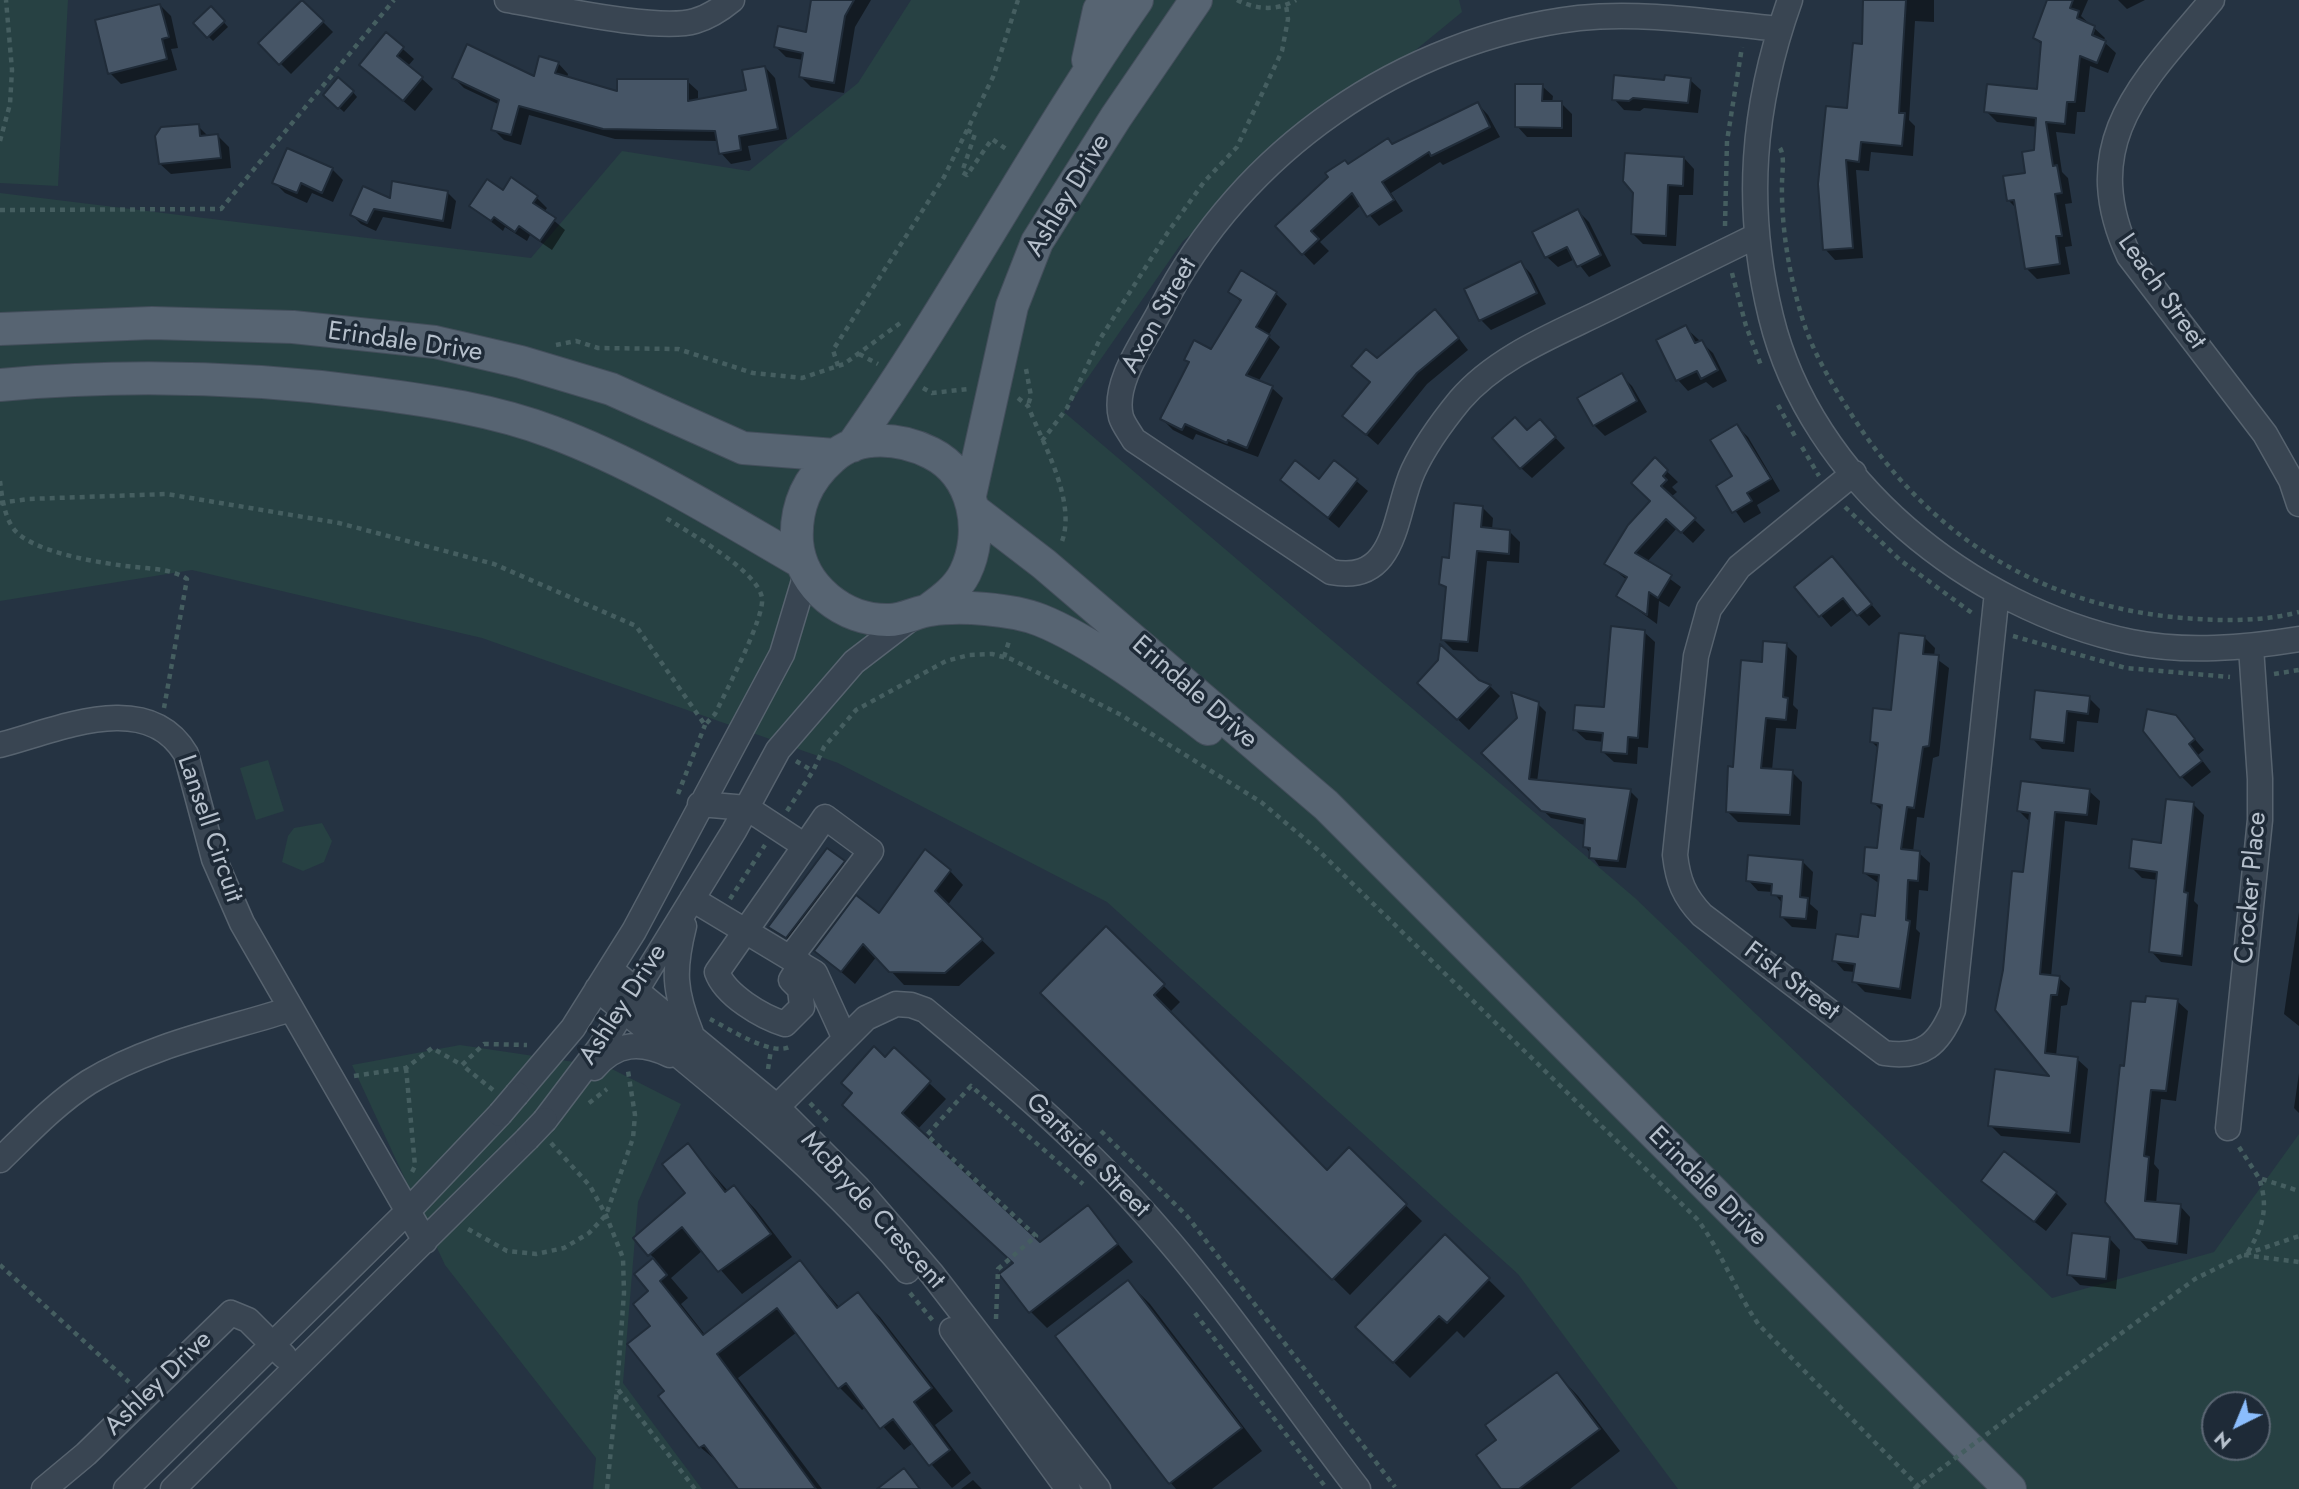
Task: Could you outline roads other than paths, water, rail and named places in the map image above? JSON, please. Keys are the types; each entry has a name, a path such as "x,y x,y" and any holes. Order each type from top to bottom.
{"main road":[{"path":"1084,75 1099,10 1105,0"},
{"name":"Ashley Drive","path":"843,450 895,384 1084,75 1137,0"},
{"name":"Ashley Drive","path":"972,503 1012,306 1037,242 1116,117 1194,2"},
{"name":"Erindale Drive","path":"7,328 152,323 293,327 435,342 521,362 611,389 743,448 843,450"},
{"name":"Erindale Drive","path":"4,385 156,379 247,381 326,387 427,400 503,416 596,449 644,472 804,568"},
{"path":"879,440 908,443 935,455 957,475 972,503 974,551 964,574 949,595 921,613 889,620 864,618 841,608 821,593 804,568 796,525 801,500 812,478 843,450 879,440"},
{"name":"Erindale Drive","path":"972,503 1326,805 2010,1489"},
{"name":"Erindale Drive","path":"921,613 998,610 1038,619 1071,635 1181,708 1404,884"}],"street":[{"path":"507,0 667,24 694,21 720,10 732,0"},
{"path":"1790,0 1760,107 1754,160 1756,236 1771,319 1794,380 1825,436 1854,473 1910,533 1937,556 1997,592 2069,626 2133,642 2183,648 2251,647 2299,639"},
{"name":"Leach Street","path":"2212,0 2132,99 2116,135 2108,190 2115,225 2129,256 2265,434 2291,481 2299,504"},
{"name":"Axon Street","path":"1756,236 1533,346 1478,382 1434,432 1413,470 1394,538 1380,559 1360,572 1344,575 1331,572 1134,440 1121,418 1119,400 1124,381 1172,288 1211,230 1282,153 1336,110 1406,69 1455,47 1518,28 1581,18 1644,17 1780,29"},
{"name":"Fisk Street","path":"1854,473 1739,567 1709,609 1696,656 1675,855 1677,879 1686,899 1702,915 1884,1052 1905,1056 1927,1048 1944,1032 1953,1010 1997,592"},
{"name":"Ashley Drive","path":"126,1489 274,1346 573,1028 634,931 782,654 804,568"},
{"name":"Ashley Drive","path":"173,1489 539,1132 562,1094 601,1046 630,1000 747,808 778,750 855,662 921,613"},
{"name":"Crocker Place","path":"2228,1128 2260,820 2260,779 2251,647"},
{"name":"Lansell Circuit","path":"0,745 110,718 137,717 161,726 186,754 214,859 242,923 425,1241"},
{"path":"700,804 747,808 805,846"},
{"path":"825,817 872,851 796,961 791,980 800,989 802,1007 785,1024 773,1020 721,985 717,972 805,846 825,817"},
{"path":"692,1037 679,1003 674,977 690,902 744,930 815,974 845,1039"},
{"name":"McBryde Crescent","path":"604,979 630,1000 690,1064 769,1115"},
{"name":"McBryde Crescent","path":"630,1000 692,1037 769,1115 818,1177 912,1264 941,1300 978,1335 1098,1489"},
{"name":"Gartside Street","path":"769,1115 845,1039 880,1009 911,1004 925,1010 1020,1089 1138,1205 1196,1272 1359,1489"},
{"path":"0,1160 52,1111 107,1071 152,1053 291,1009"},
{"path":"562,1094 585,1080 603,1058 631,1044 651,1046 690,1064"},
{"name":"Ashley Drive","path":"44,1489 146,1398 232,1314 248,1320 297,1369"},
{"name":"McBryde Crescent","path":"978,1335 1068,1489"}]}
